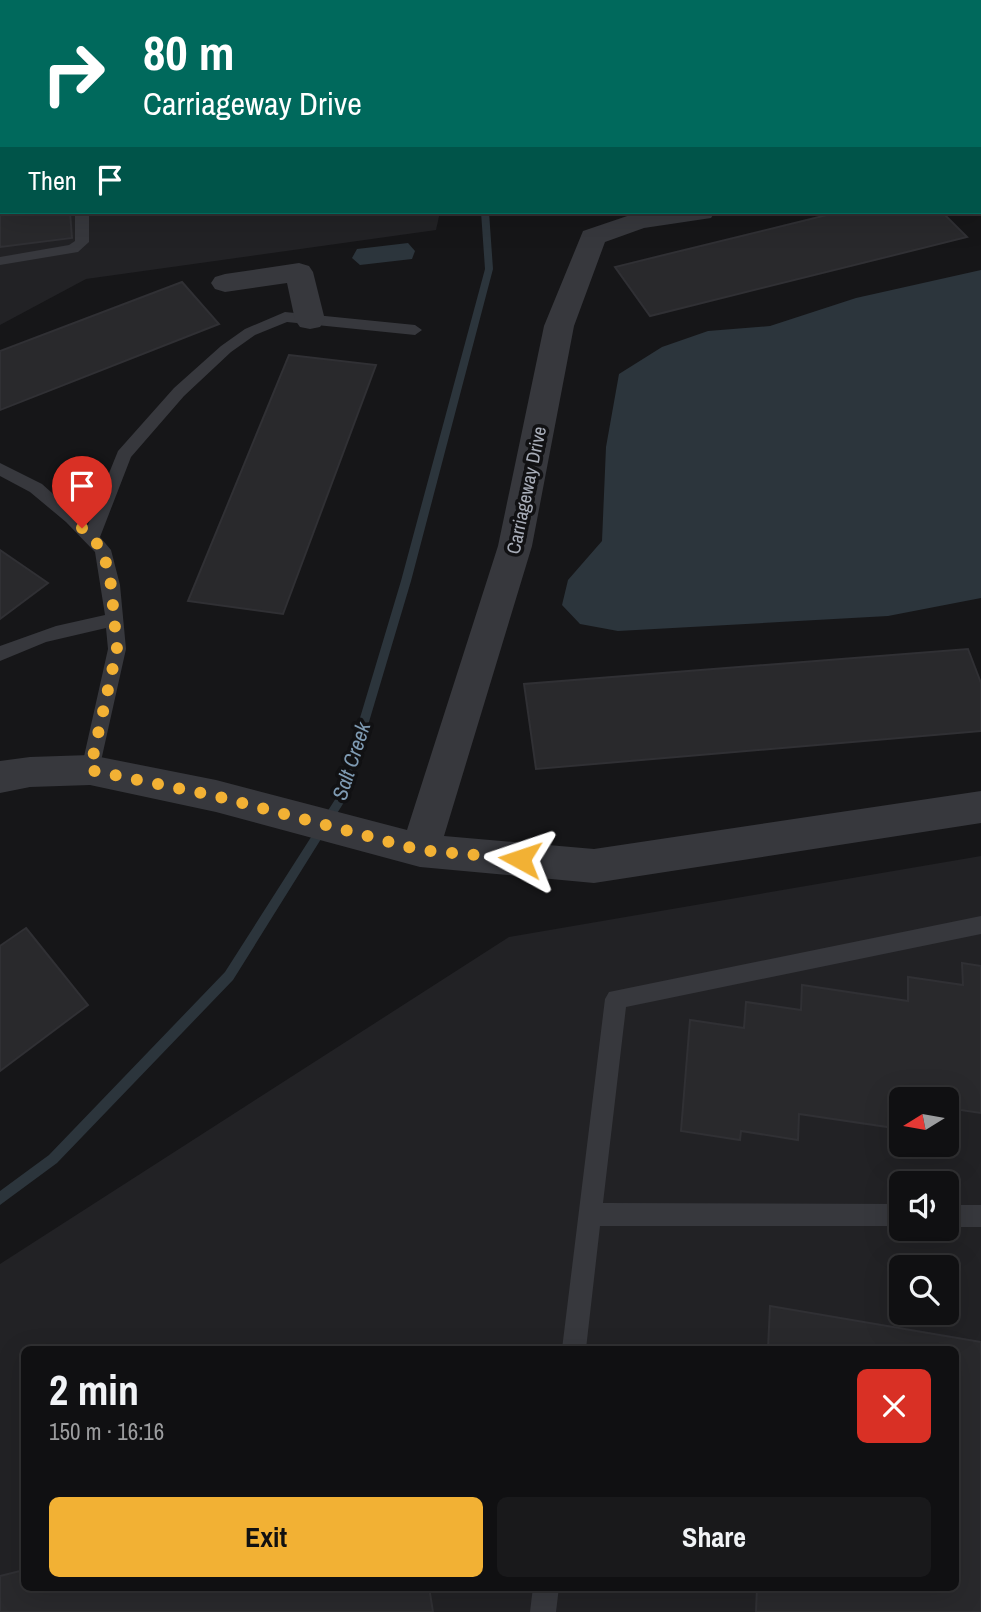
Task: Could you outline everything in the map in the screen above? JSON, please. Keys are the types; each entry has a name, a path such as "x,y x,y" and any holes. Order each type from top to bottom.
{"street":[{"name":"Carriageway Drive","path":"420,850 515,546 559,326 593,237 639,220 686,214"},
{"path":"225,283 299,272 310,320"},
{"path":"0,777 30,772 90,770 216,796 420,850 594,866 981,807"}],"lane":[{"path":"0,261 73,249 82,242 82,214"},
{"path":"92,538 124,455 179,392 226,349 250,332 285,317 415,330"},
{"path":"0,469 36,488 72,518 103,550 111,585 117,649 90,770"},
{"path":"0,654 28,640 71,627 114,621"},
{"path":"574,1346 616,999 981,925"},
{"path":"590,1214 889,1216"},
{"path":"959,1216 981,1216"},
{"path":"543,1612 546,1591"}],"shaded area":[{"path":"0,214 440,214 436,230 86,279 0,325"},
{"path":"408,243 415,251 412,259 360,265 352,258 357,249"},
{"path":"981,270 981,598 888,616 618,631 580,624 562,605 568,580 602,541 606,447 619,374 662,347 708,331 770,326 856,298"},
{"path":"981,856 981,1612 0,1612 0,1264 509,937"}],"building":[{"path":"0,214 70,214 72,238 0,247"},
{"path":"831,214 944,214 967,237 650,316 615,267"},
{"path":"182,282 219,324 0,410 0,351"},
{"path":"289,355 376,365 283,614 188,601"},
{"path":"0,550 48,583 0,619"},
{"path":"968,649 981,683 981,731 536,769 524,684"},
{"path":"26,928 88,1005 0,1071 0,946"},
{"path":"962,963 981,966 981,1113 959,1110 959,1087 889,1087 889,1127 799,1114 798,1140 741,1131 740,1140 681,1131 690,1020 744,1028 746,1002 801,1010 802,985 908,1001 908,977 963,985"},
{"path":"770,1306 981,1342 981,1612 756,1612 757,1591 959,1591 959,1346 768,1346"},
{"path":"21,1571 21,1591 430,1591 433,1612 0,1612 0,1576"}],"waterway":[{"name":"Salt Creek","path":"0,1199 53,1159 229,976 341,799 406,581 489,269 485,214"}],"route":[{"path":"82,528 103,550 111,585 117,649 90,770 216,796 420,850 520,859"}]}
